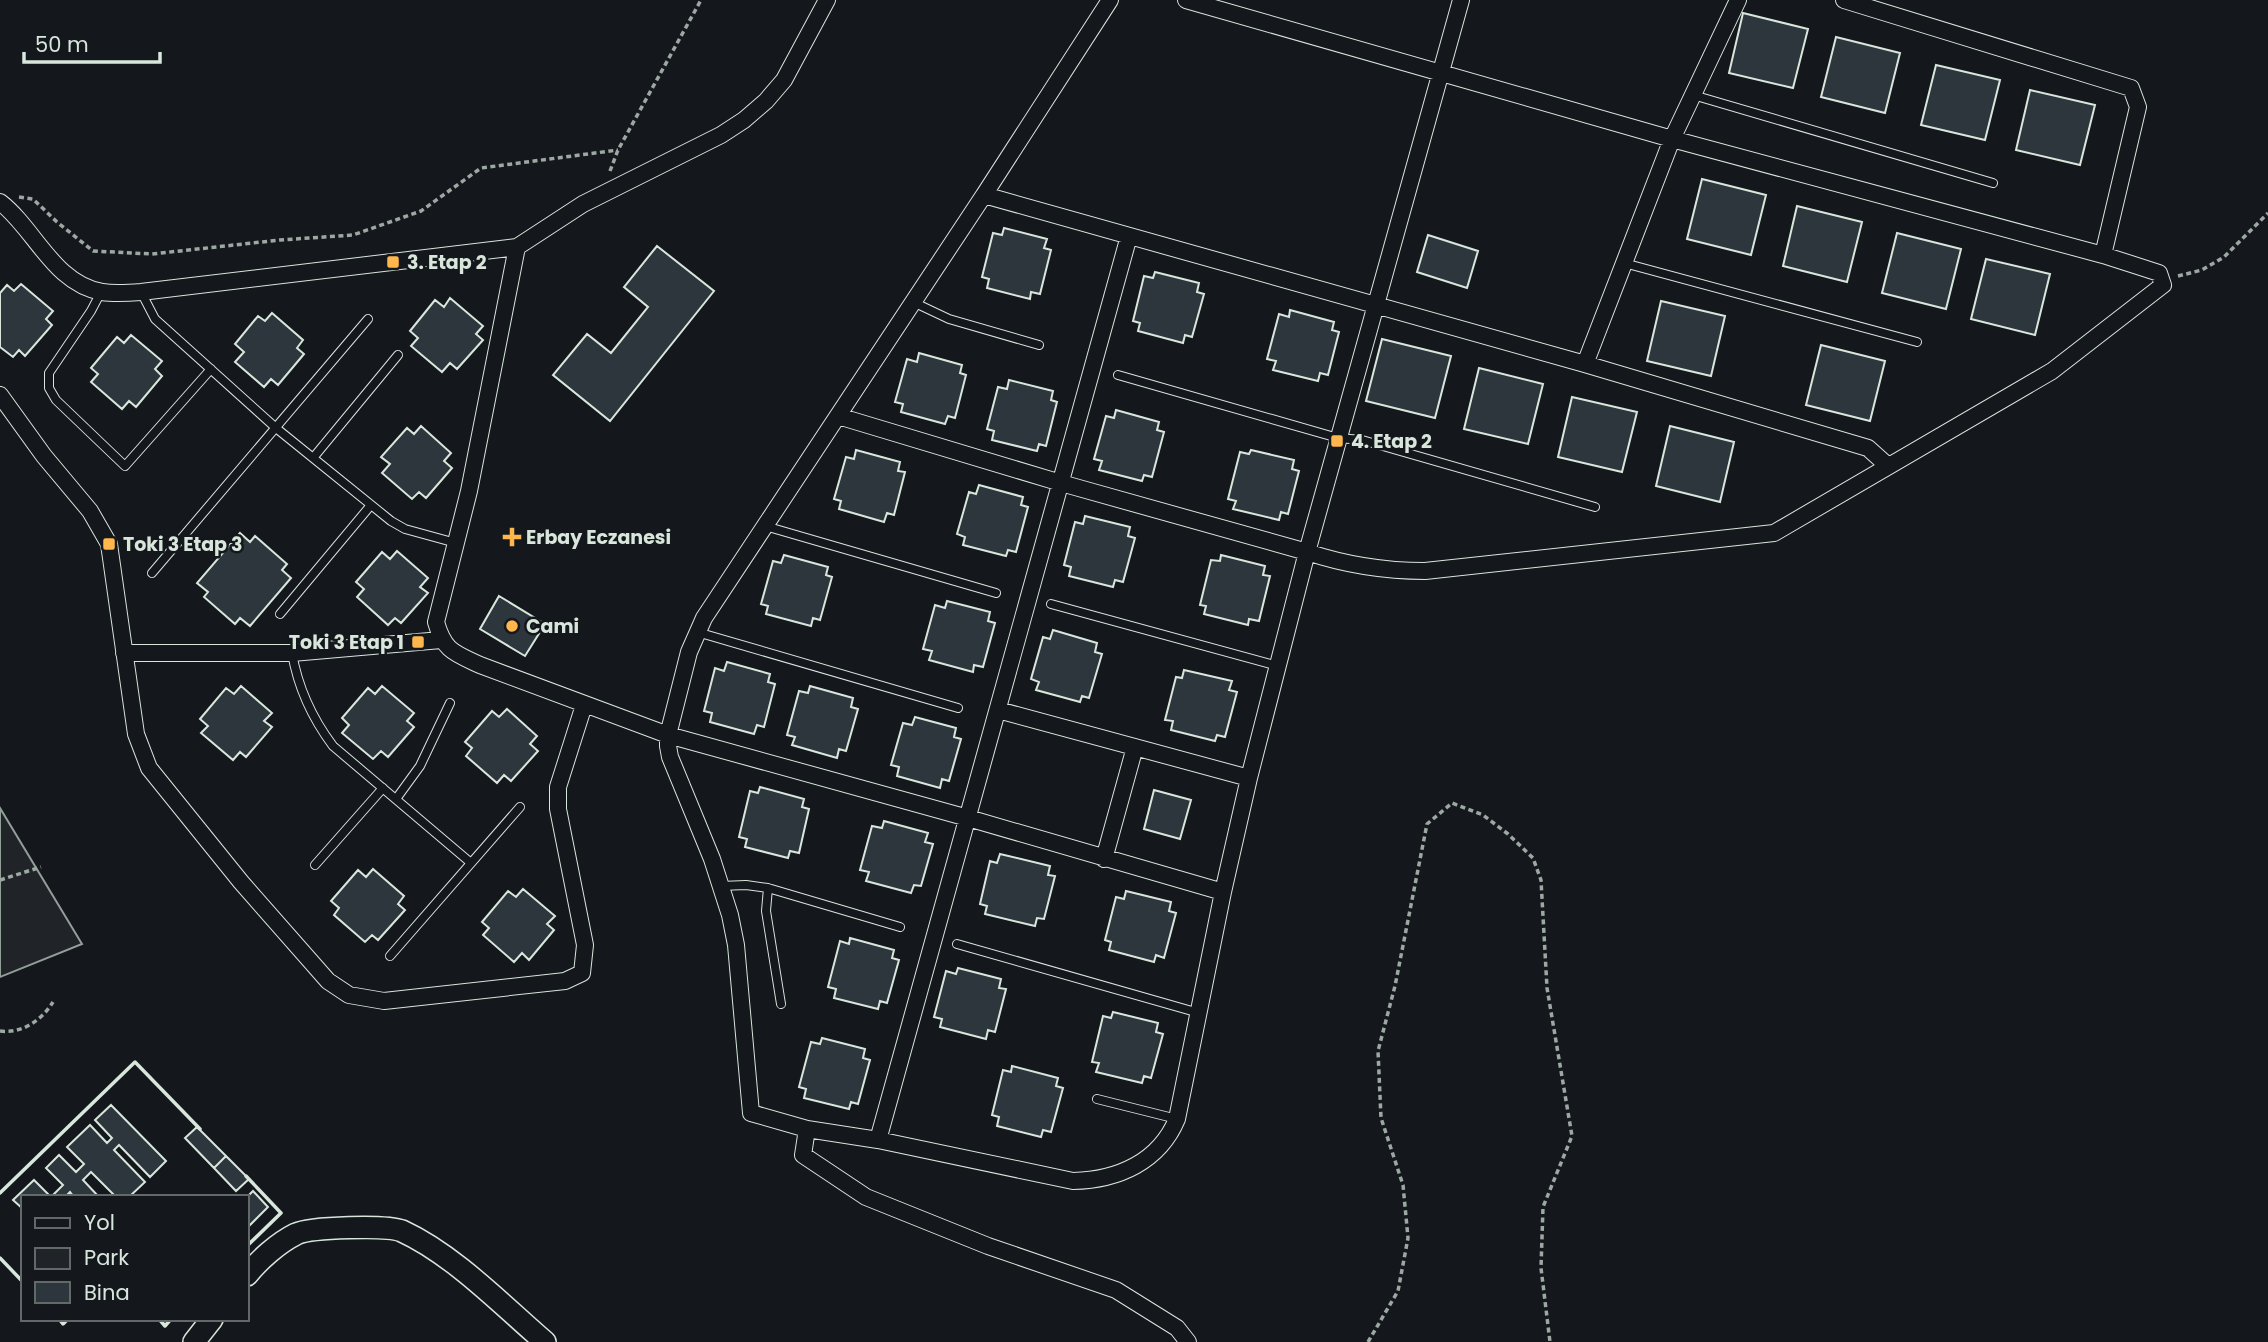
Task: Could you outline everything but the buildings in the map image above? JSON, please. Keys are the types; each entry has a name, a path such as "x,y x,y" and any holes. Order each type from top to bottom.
{"street":[{"path":"6,199 12,211 62,272 75,282 101,292 141,292 517,247 554,222 609,191 721,135 744,120 766,101 784,80 828,0"},
{"path":"1110,0 714,602 689,652 668,735 670,757 721,886 736,945 751,1113 807,1129 878,1140 1073,1181 1095,1181 1137,1166 1156,1151 1171,1133 1177,1119 1249,778 1338,438 1461,0"},
{"path":"838,416 1337,562 1387,571 1425,570 1774,533 2052,371 2163,285 2159,273 2103,255 1672,139 1186,0"},
{"path":"1585,364 1672,139 1738,0"},
{"path":"1844,0 2131,88 2138,107 2103,255"},
{"path":"984,194 1585,364 1868,448 1888,466"},
{"path":"878,1140 1129,236"},
{"path":"517,247 470,491 436,622 441,640 454,653 668,735 1223,892"},
{"path":"0,395 44,456 90,511 109,544 136,734 149,768 241,882 328,981 349,995 384,1001 565,981 582,974 585,945 558,809 558,787 584,705"},
{"path":"124,653 292,653 441,640"},
{"path":"998,710 1249,778"},
{"path":"1104,859 1135,747"},
{"path":"807,1129 803,1154 866,1198 988,1246 1116,1290 1177,1328 1188,1342"},
{"path":"248,1274 256,1263 297,1233 342,1227 399,1230 448,1259 545,1342"},
{"path":"194,1342 210,1321"}],"lane":[{"path":"1693,95 1993,183"},
{"path":"1624,263 1917,342"},
{"path":"101,292 86,320 49,373 49,388 56,400 125,466 211,369"},
{"path":"141,292 155,319 276,428 391,522 405,529 456,542"},
{"path":"913,302 949,319 1039,345"},
{"path":"152,573 368,319"},
{"path":"313,458 398,355"},
{"path":"1118,375 1338,438 1362,440 1595,507"},
{"path":"280,614 371,505"},
{"path":"765,526 996,593"},
{"path":"1051,604 1278,666"},
{"path":"697,632 958,708"},
{"path":"292,653 304,699 333,746 471,863"},
{"path":"396,799 420,765 450,703"},
{"path":"315,865 383,788"},
{"path":"390,956 520,807"},
{"path":"721,886 768,888 900,927"},
{"path":"768,888 766,911 781,1004"},
{"path":"957,944 1199,1013"},
{"path":"1097,1098 1177,1119"}],"path":[{"path":"609,191 611,165 618,150 701,0"},
{"path":"6,199 33,199 93,251 152,254 353,235 421,211 481,168 618,150"},
{"path":"2162,280 2202,270 2224,257 2268,213"},
{"path":"1368,1342 1398,1291 1408,1238 1404,1185 1381,1118 1378,1051 1395,986 1427,824 1452,803 1483,815 1508,834 1533,858 1541,880 1547,988 1572,1136 1543,1207 1541,1268 1550,1342"},
{"path":"0,880 41,867"},
{"path":"0,1031 13,1032 28,1025 43,1015 53,1002"}],"green space":[{"path":"0,808 82,944 0,977"}],"wall":[{"path":"0,1193 135,1062 200,1129"},
{"path":"246,1176 281,1213 248,1245"},
{"path":"0,1258 21,1280"},
{"path":"61,1321 63,1324 66,1321"},
{"path":"161,1321 165,1326 169,1321"}],"place":[{"name":"3. Etap 2","path":"393,262"},
{"name":"4. Etap 2","path":"1337,441"},
{"name":"Erbay Eczanesi","path":"512,537"},
{"name":"Toki 3 Etap 3","path":"109,544"},
{"name":"Cami","path":"512,626"},
{"name":"Toki 3 Etap 1","path":"418,642"}]}
